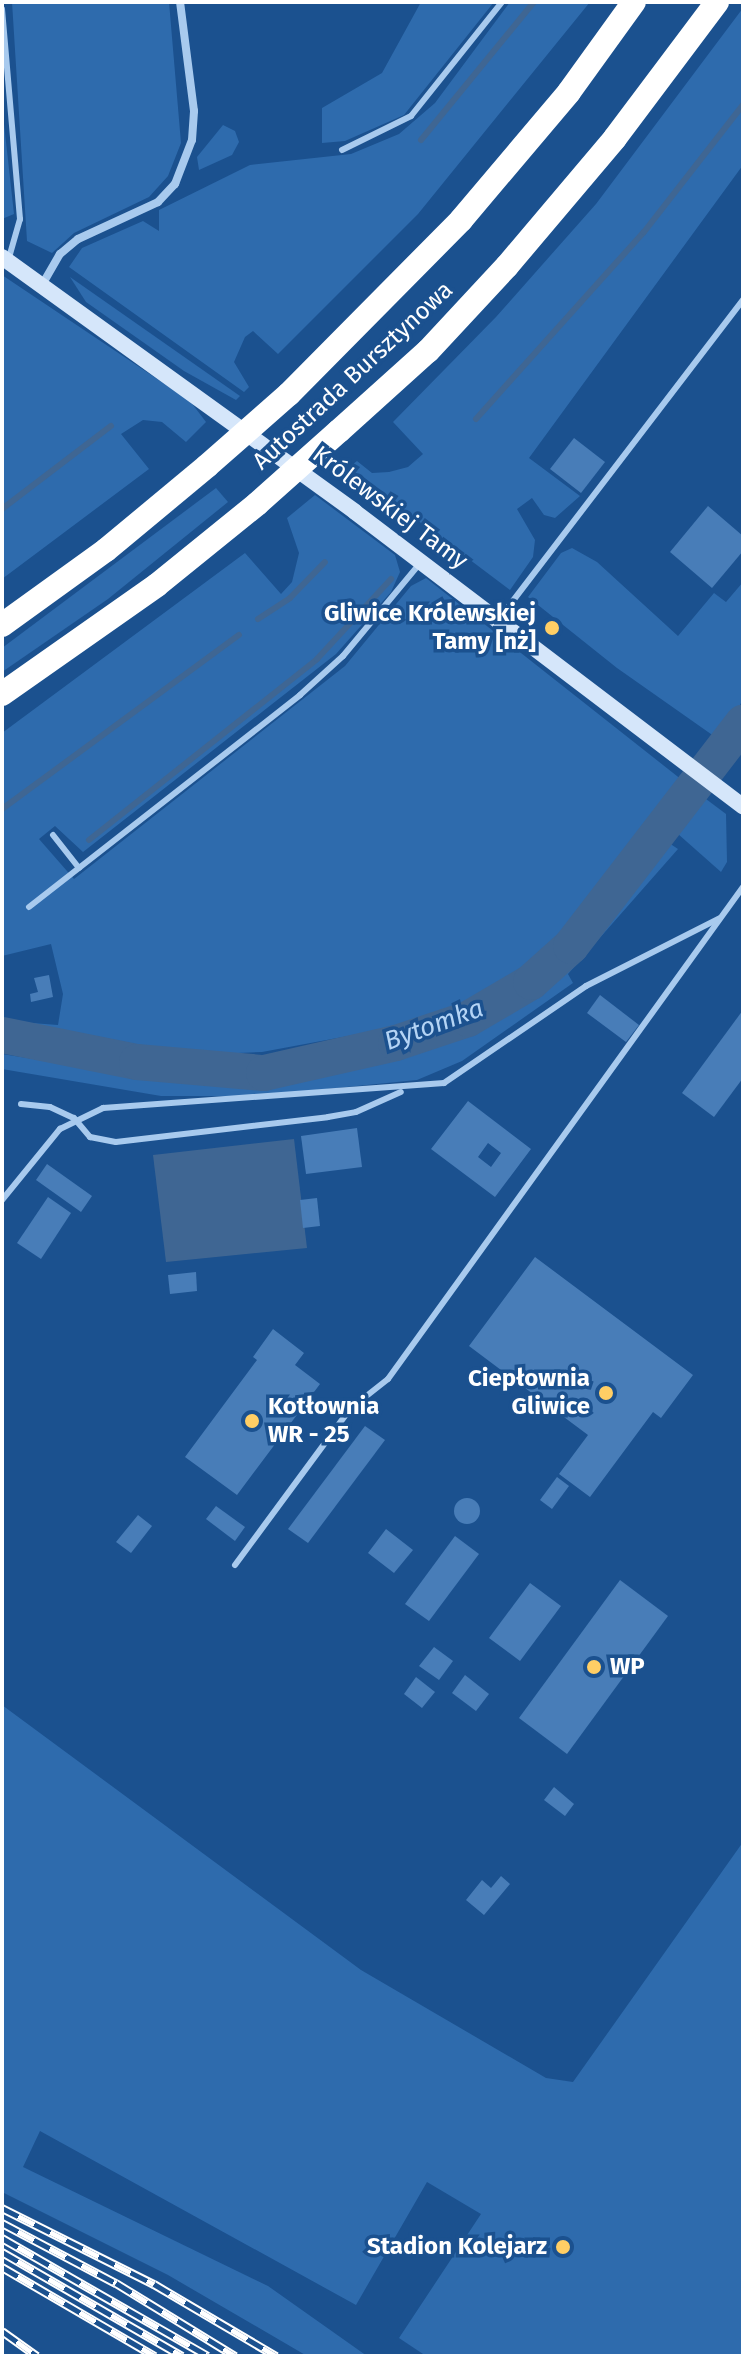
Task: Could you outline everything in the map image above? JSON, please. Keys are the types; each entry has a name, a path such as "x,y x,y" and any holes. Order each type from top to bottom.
{"highway":[{"name":"Autostrada Bursztynowa","path":"2,625 106,550 289,394 461,220 569,92 634,2"},
{"name":"Autostrada Bursztynowa","path":"2,694 157,585 257,504 428,351 507,266 615,138 717,2"}],"street":[{"path":"42,285 60,254 78,239 158,202 175,184 192,140 194,111 180,2"},
{"name":"Królewskiej Tamy","path":"5,259 421,561 736,802"}],"lane":[{"path":"342,150 411,116 502,2"},
{"path":"2,9 20,219 5,259"},
{"path":"499,619 743,300"},
{"path":"29,907 332,666 421,561"},
{"path":"53,835 79,868"},
{"path":"235,1565 350,1409 388,1379 743,887"},
{"path":"2,1200 39,1151 74,1118 134,1105 404,1090 444,1083 586,986 721,918"},
{"path":"21,1104 50,1107 74,1118 90,1137 116,1142 328,1117 366,1108 404,1090"}],"shaded area":[{"path":"12,2 169,2 181,143 168,176 149,197 74,233 52,253 27,241"},
{"path":"421,2 494,2 404,115 345,141 322,143 322,108 382,73"},
{"path":"510,2 590,2 418,214 278,354 253,331 245,337 234,362 249,387 244,392 69,267 82,248 143,221 159,231 159,210 250,165 351,154 399,134 435,103"},
{"path":"743,8 743,165 529,458 580,496 555,518 544,515 532,498 517,509 535,540 533,557 510,590 348,468 357,461 372,473 389,472 408,467 423,454 393,422 496,317 596,204"},
{"path":"2,106 14,214 2,219"},
{"path":"223,125 235,131 239,142 232,155 199,170 197,157"},
{"path":"2,275 190,401 206,422 186,442 162,422 143,420 121,434 149,469 2,579"},
{"path":"70,277 240,396 236,400 184,371 86,302"},
{"path":"216,488 228,502 108,599 2,672 2,648"},
{"path":"315,495 395,555 400,572 391,592 336,654 83,852 55,826 39,839 74,879 345,666 411,586 426,578 682,780 574,928 546,955 481,999 418,1023 262,1052 190,1055 90,1035 6,1029 5,1021 58,1025 63,994 51,944 2,956 2,733 245,553 281,594 292,582 299,553 287,518"},
{"path":"572,548 597,562 678,636 714,593 726,602 743,582 743,700 718,739 617,668 528,597 561,553"},
{"path":"698,793 726,814 727,862 721,872 669,826"},
{"path":"663,839 678,849 568,974 573,983 462,1061 417,1080 256,1096 161,1096 2,1069 2,1054 147,1077 263,1082 419,1047 500,1014 563,964"},
{"path":"294,1139 307,1248 166,1262 153,1155"},
{"path":"2,1705 361,1970 546,2078 573,2082 743,1842 743,2356 426,2356 399,2338 481,2214 427,2182 356,2305 40,2131 23,2167 268,2286 367,2356 307,2356 168,2275 2,2192"}],"building":[{"path":"574,438 605,462 581,493 550,469"},
{"path":"708,506 743,536 743,551 712,588 670,552"},
{"path":"49,975 53,997 31,1002 30,994 38,992 34,978"},
{"path":"600,995 639,1025 626,1042 587,1013"},
{"path":"743,1010 743,1078 714,1117 682,1093"},
{"path":"468,1101 531,1149 495,1197 431,1149","holes":["488,1143 501,1153 491,1167 478,1157"]},
{"path":"357,1128 362,1167 306,1174 301,1136"},
{"path":"47,1164 92,1196 81,1212 36,1180"},
{"path":"48,1197 71,1213 41,1259 17,1243"},
{"path":"317,1198 320,1226 303,1228 300,1200"},
{"name":"Ciepłownia Gliwice","path":"535,1257 693,1375 661,1418 653,1412 590,1497 559,1474 588,1435 469,1346"},
{"path":"196,1272 197,1291 170,1294 168,1275"},
{"name":"Kotłownia WR - 25","path":"273,1329 304,1353 295,1365 320,1384 237,1495 185,1457 257,1360 253,1357"},
{"path":"365,1426 385,1440 308,1543 288,1529"},
{"path":"557,1477 569,1486 552,1509 540,1500"},
{"path":"467,1498 476,1502 480,1511 476,1520 467,1524 458,1520 454,1511 458,1502"},
{"path":"216,1506 245,1527 235,1541 206,1519"},
{"path":"138,1515 152,1526 131,1553 116,1542"},
{"path":"386,1529 413,1550 394,1573 368,1553"},
{"path":"455,1536 479,1554 429,1621 405,1604"},
{"name":"WP","path":"620,1580 668,1616 567,1754 519,1718"},
{"path":"530,1583 561,1606 520,1661 489,1638"},
{"path":"434,1647 453,1661 439,1680 419,1666"},
{"path":"465,1675 489,1694 476,1711 452,1693"},
{"path":"416,1677 435,1692 422,1708 404,1694"},
{"path":"554,1787 574,1804 565,1816 544,1800"},
{"path":"501,1876 510,1884 484,1915 466,1900 482,1880 491,1888"}],"waterway":[{"path":"421,140 534,2"},
{"path":"476,419 644,232 743,105"},
{"path":"2,509 111,426"},
{"path":"258,619 290,598 325,562"},
{"path":"89,840 317,659 391,579"},
{"path":"2,809 239,635"},
{"name":"Bytomka","path":"2,1035 137,1062 264,1073 396,1043 468,1019 531,982 571,946 743,723"}],"railway":[{"path":"2,2208 154,2284 276,2356"},
{"path":"2,2223 116,2283 235,2356"},
{"path":"2,2238 208,2356"},
{"path":"2,2252 182,2356"},
{"path":"2,2267 155,2356"},
{"path":"2,2331 37,2356"}],"place":[{"name":"Gliwice Królewskiej Tamy [nż]","path":"552,628"},
{"name":"Ciepłownia Gliwice","path":"606,1393"},
{"name":"Kotłownia WR - 25","path":"252,1421"},
{"name":"WP","path":"594,1667"},
{"name":"Stadion Kolejarz","path":"563,2247"}]}
